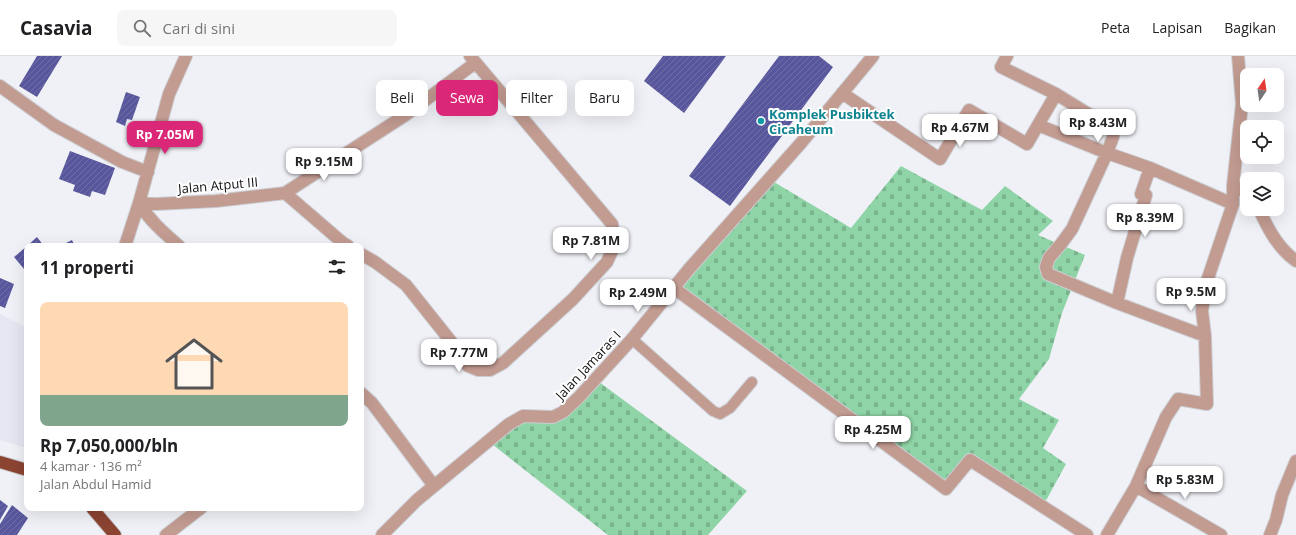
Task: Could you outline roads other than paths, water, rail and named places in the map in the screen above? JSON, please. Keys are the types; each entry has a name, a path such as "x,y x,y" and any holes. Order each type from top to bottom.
{"highway":[{"path":"0,462 24,469"},
{"path":"95,511 115,535"}],"street":[{"path":"125,243 139,204 169,94 186,56"},
{"name":"Jalan Jamaras I","path":"382,535 417,500 509,424 523,416 553,417 563,412 579,397 632,339 674,288 801,143 873,56"},
{"path":"1007,56 1000,67 1056,94 1113,129 1113,137 1072,229 1062,244 1049,258 1046,267 1048,274 1117,303 1205,336"},
{"path":"1107,535 1136,486 1166,418 1178,399 1207,404 1205,336 1202,311 1206,284 1233,204 1233,186 1242,104 1238,56"},
{"path":"364,256 406,285 453,344 468,366 478,370 490,370 503,363 573,299 607,262 615,244 612,224 473,60"},
{"name":"Jalan Atput III","path":"139,204 216,201 285,193 407,114 473,60"},
{"path":"0,86 54,125 122,162 148,172"},
{"path":"842,93 940,159 969,110 1027,144 1056,94"},
{"path":"1038,125 1106,153 1150,168 1233,204"},
{"path":"1117,303 1127,258 1146,195 1141,194 1150,168"},
{"path":"1233,186 1240,190"},
{"path":"285,193 343,243"},
{"path":"139,204 147,217 176,243"},
{"path":"1262,216 1268,229 1287,254 1296,261"},
{"path":"674,288 946,489 970,460 1087,535"},
{"path":"364,396 372,403 434,486"},
{"path":"1270,535 1276,520 1282,495 1296,461"},
{"path":"1136,486 1221,535"},
{"path":"166,535 197,511"}],"lane":[{"path":"632,339 713,411 720,414 730,408 752,382"}],"place":[{"name":"Komplek Pusbiktek Cicaheum","path":"761,121"}]}
